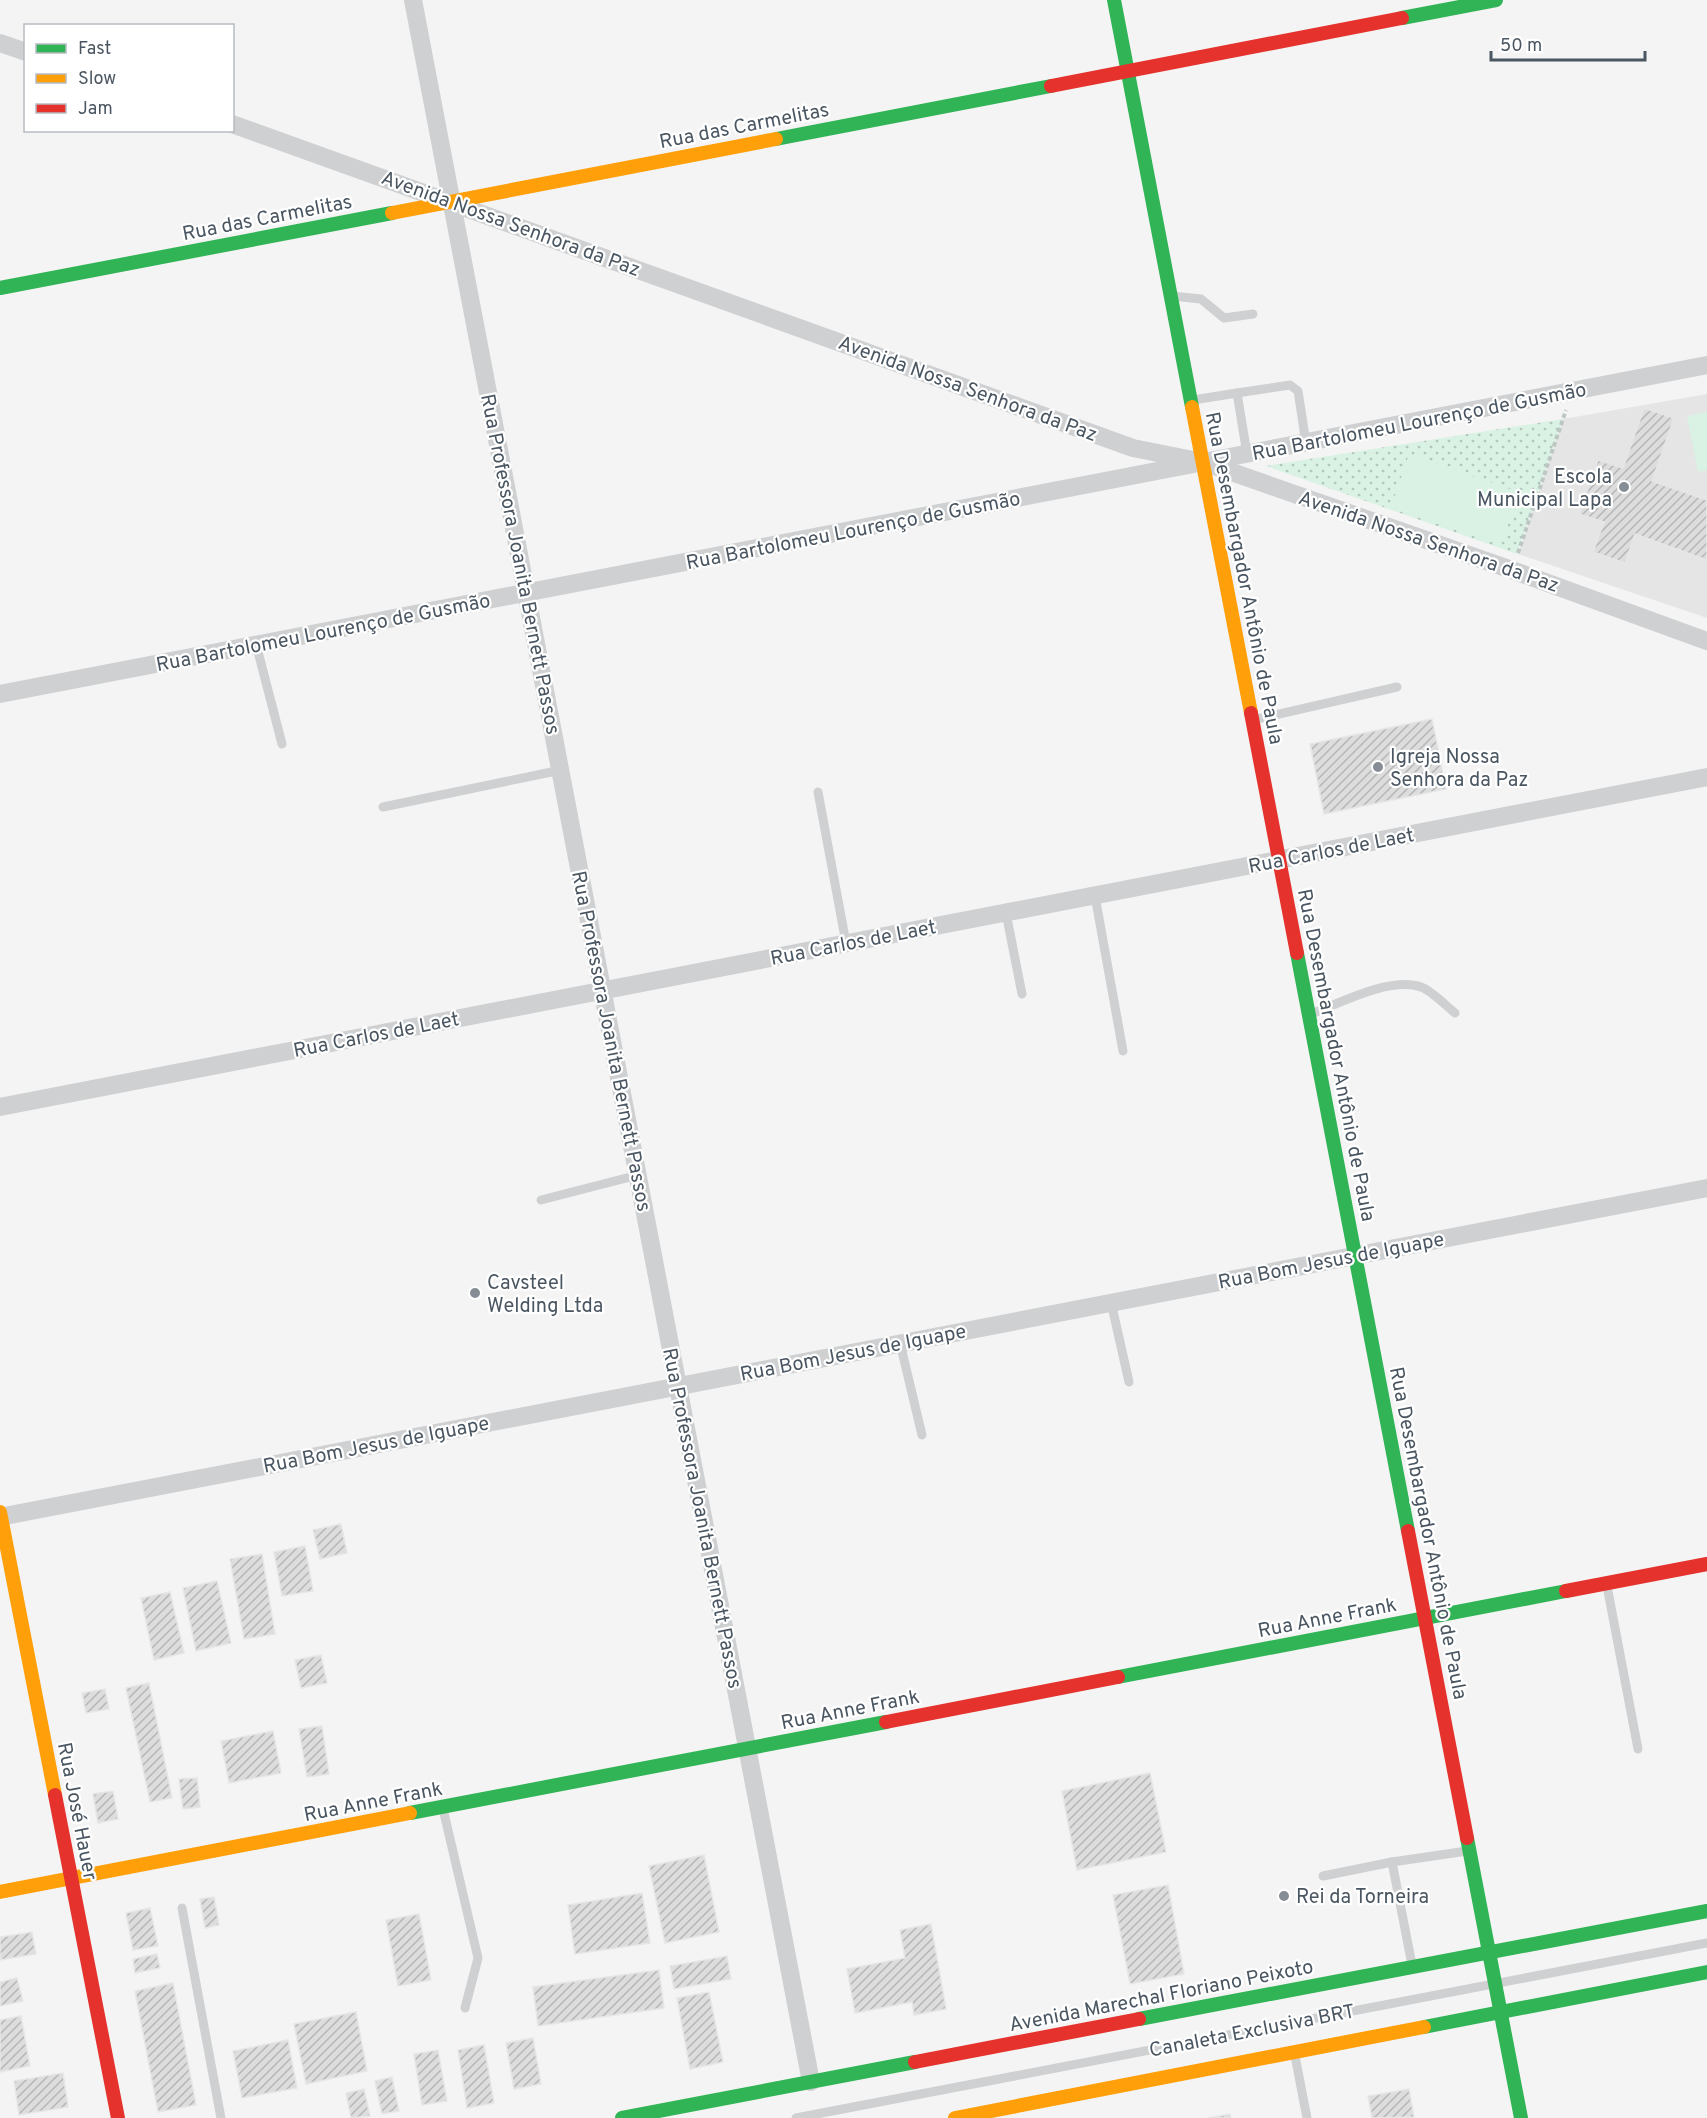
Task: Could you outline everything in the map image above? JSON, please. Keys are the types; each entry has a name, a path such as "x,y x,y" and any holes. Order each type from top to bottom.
{"main road":[{"name":"Rua Desembargador Antônio de Paula","path":"1114,0 1521,2118"},
{"name":"Rua das Carmelitas","path":"0,288 1496,0"},
{"name":"Rua José Hauer","path":"0,1515 118,2118"},
{"name":"Rua Anne Frank","path":"0,1892 1707,1564"},
{"name":"Avenida Marechal Floriano Peixoto","path":"622,2118 1707,1911"},
{"path":"955,2118 1707,1972"}],"street":[{"name":"Rua Professora Joanita Bernett Passos","path":"413,0 811,2082"},
{"path":"0,43 24,51"},
{"name":"Avenida Nossa Senhora da Paz","path":"234,125 452,201 1133,448 1203,462 1707,641"},
{"name":"Rua Bartolomeu Lourenço de Gusmão","path":"0,694 1707,365"},
{"name":"Rua Carlos de Laet","path":"0,1107 1707,777"},
{"name":"Rua Bom Jesus de Iguape","path":"0,1515 1707,1188"}],"lane":[{"path":"1170,295 1201,299 1224,318 1253,314"},
{"path":"1191,400 1290,385 1298,392 1306,442"},
{"path":"1237,393 1247,454"},
{"path":"256,644 282,744"},
{"path":"1252,720 1397,687"},
{"path":"383,807 561,770"},
{"path":"818,792 846,943"},
{"path":"1095,896 1123,1052"},
{"path":"1006,913 1022,994"},
{"path":"1309,1014 1388,985 1421,987 1455,1013"},
{"path":"541,1200 638,1174"},
{"path":"1112,1302 1129,1382"},
{"path":"900,1343 922,1435"},
{"path":"1607,1583 1638,1749"},
{"path":"443,1807 478,1958 465,2008"},
{"path":"1323,1876 1392,1862 1470,1851"},
{"path":"1392,1862 1413,1967"},
{"path":"182,1908 221,2118"},
{"name":"Canaleta Exclusiva BRT","path":"796,2118 1707,1943"},
{"path":"1294,2053 1307,2118"}],"path":[{"path":"1512,570 1571,392"}],"shaded area":[{"name":"Escola Municipal Lapa","path":"1707,394 1707,618 1518,554 1563,419"}],"green space":[{"path":"1707,412 1707,470 1698,472 1687,416"},
{"path":"1563,419 1517,554 1266,466"},
{"path":"1409,454 1519,492 1501,545 1391,507"}],"building":[{"path":"1644,408 1674,418 1652,481 1707,500 1707,560 1635,534 1625,563 1593,552 1604,522 1579,514 1598,460 1623,468"},
{"name":"Igreja Nossa Senhora da Paz","path":"1432,719 1446,789 1324,814 1310,744"},
{"path":"341,1524 347,1553 320,1559 313,1530"},
{"path":"305,1546 313,1591 282,1596 274,1552"},
{"path":"262,1554 275,1634 244,1639 230,1559"},
{"path":"217,1581 231,1643 196,1651 183,1588"},
{"path":"170,1592 184,1653 154,1660 141,1598"},
{"path":"321,1655 327,1683 301,1688 295,1660"},
{"path":"149,1683 172,1798 150,1802 126,1688"},
{"path":"105,1689 109,1709 86,1713 82,1693"},
{"path":"322,1726 329,1774 307,1777 299,1729"},
{"path":"273,1731 281,1773 229,1783 221,1741"},
{"path":"1150,1773 1166,1852 1077,1870 1062,1791"},
{"path":"197,1778 200,1807 183,1809 179,1779"},
{"path":"113,1791 118,1819 98,1823 93,1794"},
{"path":"704,1855 719,1932 665,1943 649,1866"},
{"path":"1168,1885 1184,1974 1130,1984 1113,1895"},
{"path":"642,1893 650,1943 575,1954 568,1905"},
{"path":"214,1897 219,1925 205,1928 200,1899"},
{"path":"150,1908 158,1946 133,1950 126,1913"},
{"path":"419,1914 431,1980 398,1986 386,1920"},
{"path":"931,1924 946,2009 914,2015 912,2002 855,2013 847,1969 905,1958 900,1930"},
{"path":"32,1932 36,1954 0,1960 0,1937"},
{"path":"157,1954 160,1968 135,1973 133,1959"},
{"path":"727,1956 731,1979 674,1989 670,1966"},
{"path":"659,1970 664,2008 538,2026 533,1987"},
{"path":"17,1978 23,2001 0,2006 0,1982"},
{"path":"173,1983 196,2105 158,2112 135,1991"},
{"path":"709,1992 723,2062 690,2069 677,1998"},
{"path":"356,2012 367,2071 306,2084 294,2024"},
{"path":"21,2016 30,2066 0,2072 0,2020"},
{"path":"533,2038 541,2084 514,2089 506,2043"},
{"path":"288,2040 297,2088 242,2098 233,2051"},
{"path":"484,2045 494,2103 467,2108 458,2050"},
{"path":"438,2050 447,2101 422,2105 414,2054"},
{"path":"63,2073 68,2107 19,2115 14,2081"},
{"path":"392,2077 399,2111 382,2114 375,2081"},
{"path":"364,2089 370,2116 351,2118 346,2093"},
{"path":"1409,2089 1414,2117 1372,2118 1368,2096"},
{"path":"1230,2114 1231,2118 1208,2118"}],"traffic: fast":[{"path":"1114,0 1192,407"},
{"path":"1402,18 1496,0"},
{"path":"776,139 1051,86"},
{"path":"0,288 392,213"},
{"path":"1297,953 1408,1531"},
{"path":"1118,1677 1566,1591"},
{"path":"410,1813 886,1722"},
{"path":"1467,1838 1521,2118"},
{"path":"1139,2019 1707,1911"},
{"path":"1424,2027 1707,1972"},
{"path":"622,2118 915,2062"}],"traffic: slow":[{"path":"392,213 776,139"},
{"path":"1192,407 1251,713"},
{"path":"0,1512 55,1795"},
{"path":"0,1892 410,1813"},
{"path":"955,2118 1424,2027"}],"traffic: jam":[{"path":"1051,86 1402,18"},
{"path":"1251,713 1297,953"},
{"path":"1408,1531 1467,1838"},
{"path":"1566,1591 1707,1564"},
{"path":"886,1722 1118,1677"},
{"path":"55,1795 118,2118"},
{"path":"915,2062 1139,2019"}],"place":[{"name":"Escola Municipal Lapa","path":"1624,487"},
{"name":"Igreja Nossa Senhora da Paz","path":"1378,767"},
{"name":"Cavsteel Welding Ltda","path":"475,1293"},
{"name":"Rei da Torneira","path":"1284,1896"}]}
